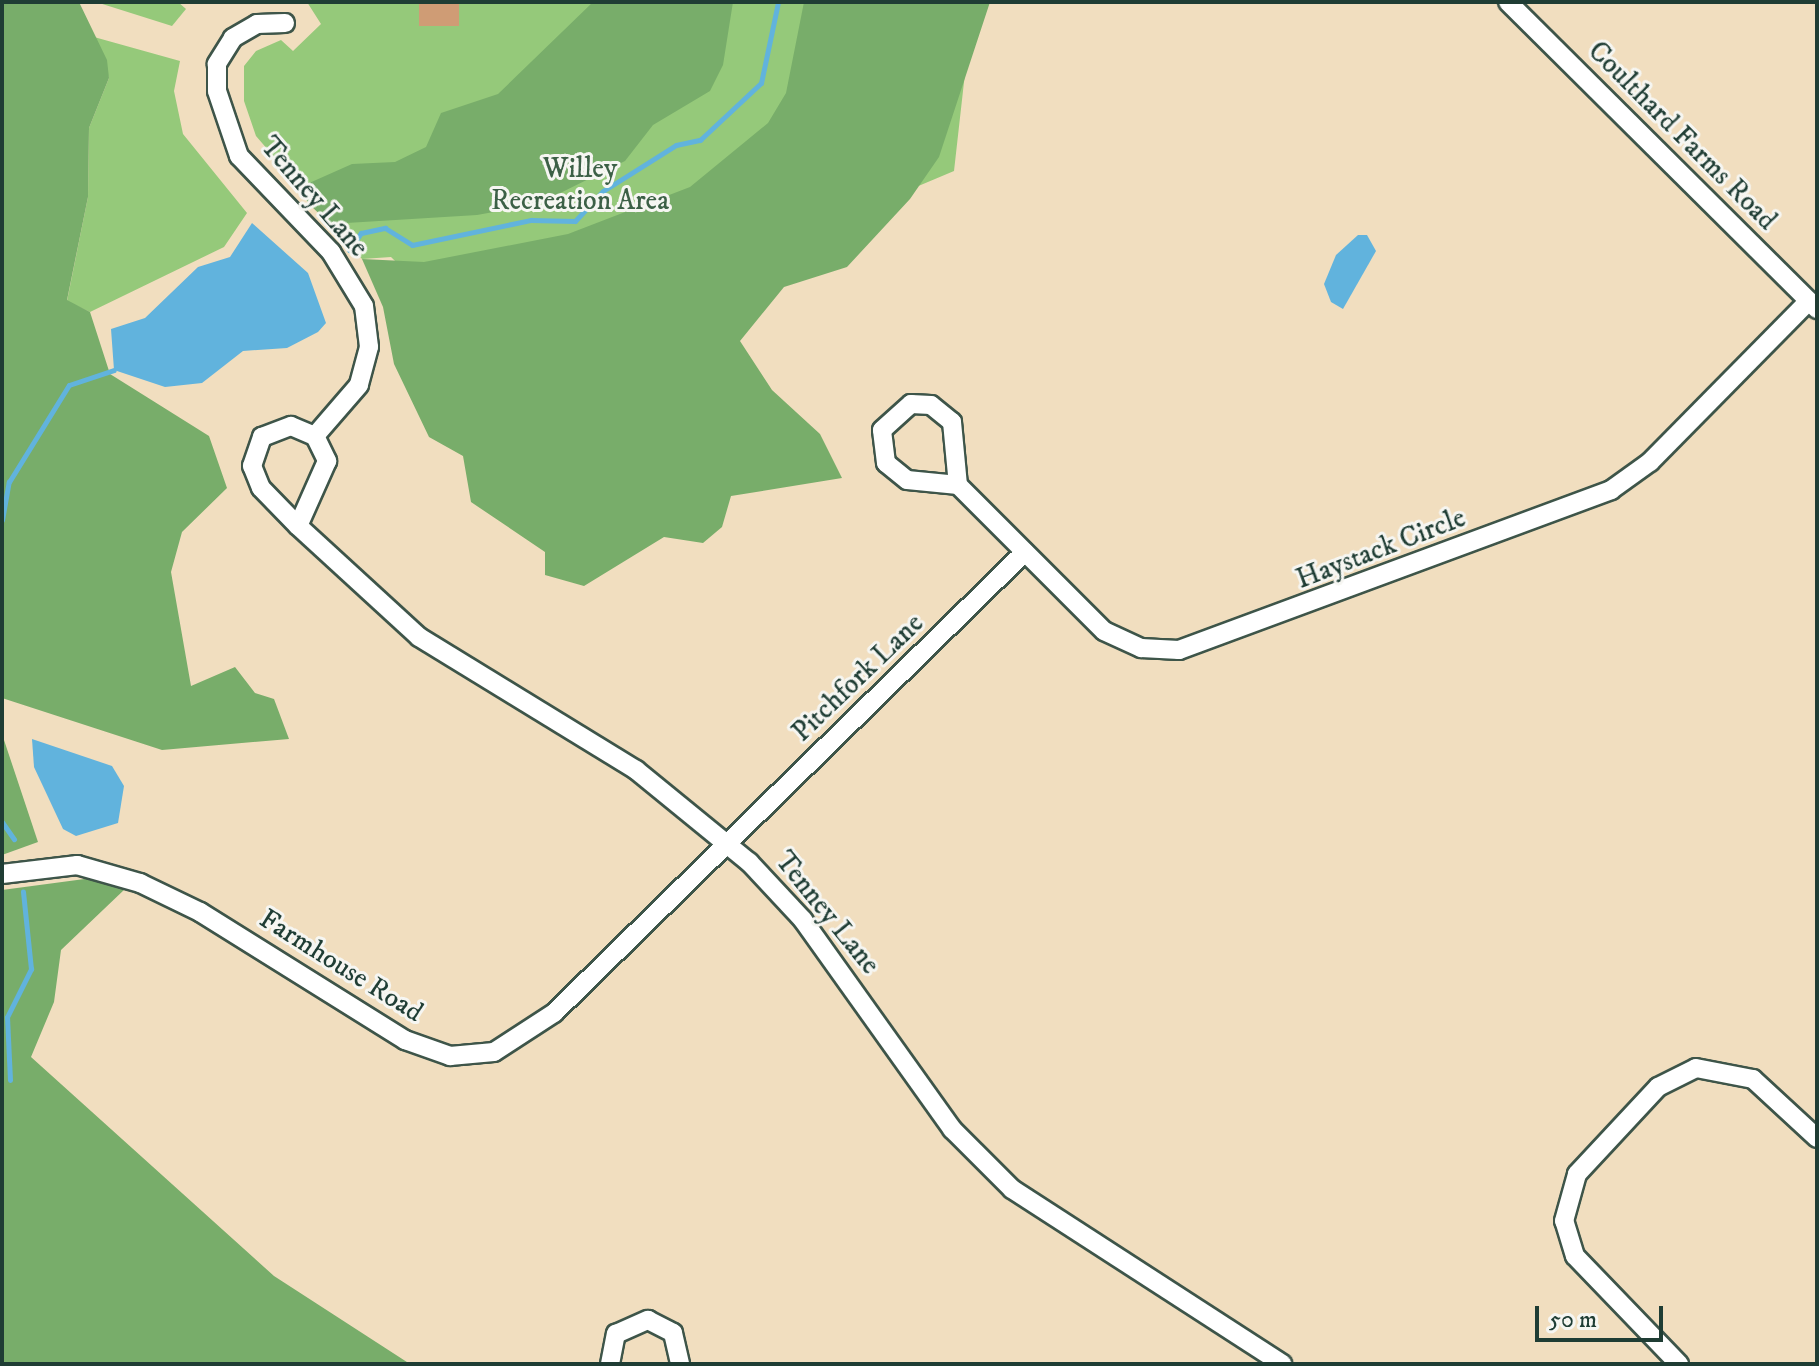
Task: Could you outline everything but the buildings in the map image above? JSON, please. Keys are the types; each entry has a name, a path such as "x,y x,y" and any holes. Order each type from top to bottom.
{"street":[{"name":"Coulthard Farms Road","path":"1508,2 1813,305"},
{"name":"Tenney Lane","path":"285,23 257,24 233,38 217,64 217,91 239,156 331,252 364,306 369,347 359,385 315,436 298,427 275,428 252,459 256,482 298,526 419,637 636,770 729,843 803,920 920,1087 991,1171 1047,1215 1169,1285 1282,1364"},
{"name":"Haystack Circle","path":"958,485 1093,622 1129,644 1170,651 1220,639 1621,484 1813,305"},
{"path":"917,403 948,416 957,434 958,485 907,480 889,469 880,437 892,413 917,403"},
{"path":"298,526 327,469 315,436"},
{"name":"Pitchfork Lane","path":"729,843 1025,552"},
{"name":"Farmhouse Road","path":"2,874 77,865 140,883 200,912 396,1036 462,1056 521,1040 729,843"},
{"path":"1679,1364 1575,1256 1564,1221 1577,1174 1658,1087 1696,1068 1753,1079 1817,1138"},
{"path":"610,1364 616,1334 648,1320 673,1333 680,1364"}],"green space":[{"path":"2,2 79,2 107,60 109,78 89,128 88,197 67,300 90,312 110,374 209,436 227,488 182,532 171,572 191,686 235,667 255,693 274,699 289,739 162,750 2,698"},
{"path":"96,2 178,2 186,9 172,26"},
{"name":"Willey Recreation Area","path":"307,2 973,2 954,171 776,246 583,446 391,257 362,259 256,136 244,101 244,66 256,51 281,40 293,51 321,24"},
{"path":"593,2 733,2 723,65 710,91 653,125 625,161 538,204 477,215 330,224 298,188 352,164 395,162 426,147 441,113 498,94"},
{"path":"804,2 990,2 939,157 910,199 847,267 784,287 740,341 772,390 820,434 842,478 731,496 722,527 703,543 664,537 584,586 545,575 545,552 471,502 463,456 429,437 394,364 383,307 362,259 424,262 568,234 690,187 768,123 786,93"},
{"path":"94,37 180,61 174,91 183,134 247,213 224,247 90,312 67,301 88,197 89,128 109,78"},
{"path":"2,734 38,842 2,855"},
{"path":"92,878 125,889 61,950 54,1002 31,1057 274,1276 410,1364 2,1364 2,890"}],"water":[{"path":"252,223 308,273 326,323 318,332 287,348 243,351 202,383 165,387 114,370 111,329 145,318 198,267 230,257"},
{"path":"1358,235 1367,235 1376,251 1343,309 1331,302 1324,284 1336,255"},
{"path":"32,739 112,766 124,786 118,823 76,836 63,829 34,767"}],"waterway":[{"path":"349,250 361,233 385,228 412,245 531,220 575,221 603,191 676,145 700,140 761,83 778,2"},
{"path":"2,520 9,482 69,385 114,370"},
{"path":"2,822 14,839"},
{"path":"10,1080 7,1017 31,969 23,891"}]}
